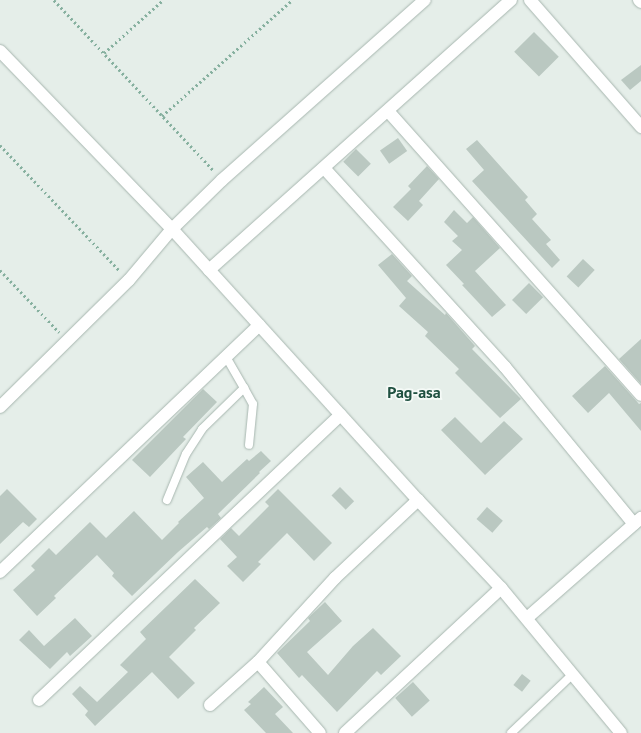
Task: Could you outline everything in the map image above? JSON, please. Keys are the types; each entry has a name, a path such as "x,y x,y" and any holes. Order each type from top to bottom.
{"street":[{"path":"0,407 129,280 172,229 222,180 425,0"},
{"path":"209,270 511,0"},
{"path":"530,0 641,127"},
{"path":"0,51 172,229 340,415 501,588 621,733"},
{"path":"388,111 641,395"},
{"path":"324,168 505,367 638,521 527,618"},
{"path":"0,572 259,325"},
{"path":"39,700 340,415"},
{"path":"210,706 258,662 335,578 418,500"},
{"path":"345,733 501,588"},
{"path":"258,662 320,733"}],"lane":[{"path":"226,357 253,404 249,445"},
{"path":"167,500 186,454 202,429 244,388"},
{"path":"511,733 573,674"}],"path":[{"path":"54,0 222,180"},
{"path":"104,53 163,0"},
{"path":"162,116 292,0"},
{"path":"0,145 129,280"},
{"path":"0,270 68,341"}],"building":[{"path":"534,32 559,57 539,77 514,52"},
{"path":"641,65 641,81 630,90 621,80"},
{"path":"398,138 407,151 389,164 380,151"},
{"path":"477,140 528,197 525,200 537,214 532,219 551,240 546,244 560,260 552,268 472,181 484,170 466,149"},
{"path":"356,149 371,164 358,177 343,162"},
{"path":"427,166 439,179 419,201 423,205 408,221 393,207 411,189 408,186"},
{"path":"454,210 467,223 473,217 500,248 475,271 506,305 492,317 462,285 464,284 446,265 462,250 452,241 458,236 444,222"},
{"path":"392,254 412,276 407,281 445,315 446,313 475,346 472,349 521,399 500,418 455,373 459,369 425,336 428,332 399,306 406,298 378,265"},
{"path":"583,259 595,270 578,287 567,277"},
{"path":"529,283 543,297 526,314 512,300"},
{"path":"641,339 641,384 619,359"},
{"path":"605,366 639,404 641,403 641,431 609,393 588,413 572,396"},
{"path":"203,389 217,402 183,437 186,439 150,477 132,460"},
{"path":"455,417 481,443 504,421 523,439 485,475 441,430"},
{"path":"261,451 271,461 218,514 221,518 209,529 207,527 178,552 132,596 112,576 114,573 97,555 54,596 56,598 37,616 13,590 35,570 31,566 49,548 56,555 90,522 106,538 134,511 162,540 179,523 178,522 204,498 186,477 203,462 222,482 247,459 249,461"},
{"path":"340,487 354,501 346,510 332,495"},
{"path":"7,489 37,519 29,527 23,522 0,544 0,496"},
{"path":"278,489 332,543 314,561 287,533 258,562 261,564 243,582 227,566 237,557 220,539 231,528 239,536 269,506 265,502"},
{"path":"487,507 503,521 492,533 477,519"},
{"path":"195,579 220,603 194,628 196,630 169,657 195,683 178,699 152,672 95,726 85,715 88,711 72,694 80,686 97,702 128,672 120,665 146,639 140,632"},
{"path":"325,602 342,621 307,652 328,675 353,646 373,628 401,656 381,675 377,671 337,712 302,675 299,678 277,653 310,621 308,618"},
{"path":"75,618 92,636 70,656 67,652 50,669 19,640 29,630 44,646"},
{"path":"522,674 531,681 522,692 513,685"},
{"path":"413,682 430,701 412,717 395,698"},
{"path":"264,687 283,707 275,714 293,733 266,733 244,710 251,704 248,702"}],"district":[{"name":"Pag-asa","path":"414,392"}]}
